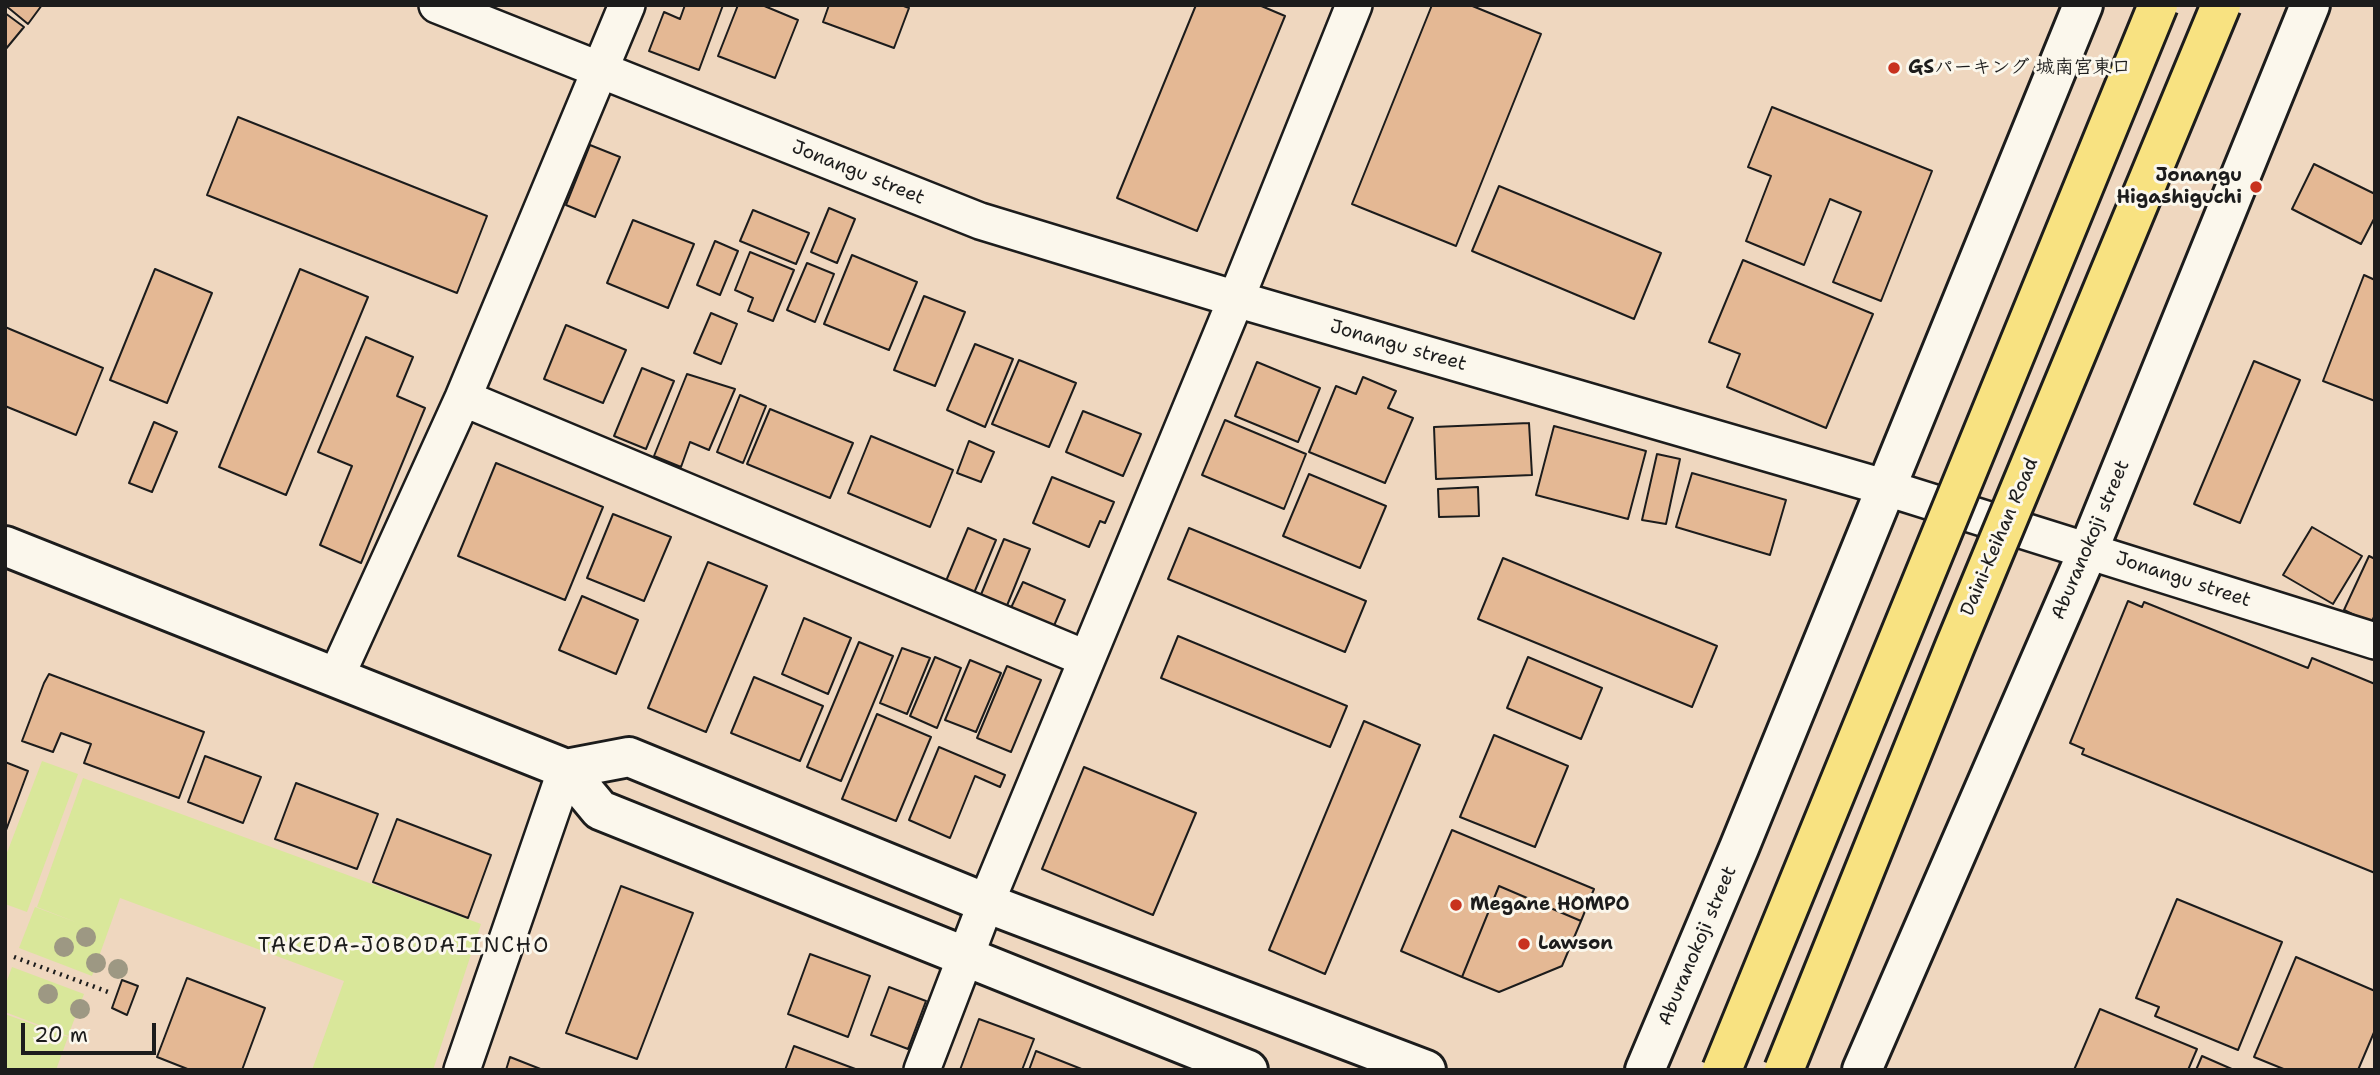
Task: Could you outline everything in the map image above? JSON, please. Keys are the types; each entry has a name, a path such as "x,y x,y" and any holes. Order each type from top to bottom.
{"highway":[{"path":"1722,1070 2158,5"},
{"name":"Daini-Keihan Road","path":"1784,1070 1950,659 2221,5"}],"street":[{"name":"Jonangu street","path":"437,5 980,221 1236,299 1886,488 2375,641"},
{"path":"335,677 463,398 627,5"},
{"path":"922,1070 986,903 1236,299 1354,5"},
{"name":"Aburanokoji street","path":"1645,1070 2083,5"},
{"name":"Aburanokoji street","path":"1862,1070 2088,551 2311,5"},
{"path":"463,398 1087,659"},
{"path":"5,546 566,769 600,810 1248,1070"},
{"path":"566,769 629,757 986,903 1426,1070"},
{"path":"462,1070 566,769"}],"path":[{"path":"14,957 111,993"}],"shaded area":[{"path":"5,5 2375,5 2375,1070 5,1070"}],"green space":[{"path":"42,761 78,774 27,912 5,904 5,858"},
{"path":"83,778 481,924 433,1070 312,1070 344,981 120,898 92,976 19,948 35,907 78,923 37,907"},
{"path":"12,967 84,994 68,1036 5,1012 5,986"},
{"path":"5,1014 68,1037 56,1070 5,1070"}],"building":[{"path":"5,5 42,5 28,24"},
{"path":"685,5 723,5 699,70 649,51 664,12 680,19"},
{"path":"738,5 762,5 798,20 775,78 718,56"},
{"path":"829,5 901,5 909,8 894,48 823,22"},
{"path":"1196,5 1259,5 1285,16 1197,231 1117,198"},
{"path":"1432,5 1470,5 1541,34 1456,246 1352,204"},
{"path":"5,13 24,27 5,50"},
{"path":"1772,107 1932,171 1881,301 1833,282 1861,212 1830,199 1804,265 1746,241 1771,176 1748,167"},
{"path":"238,117 487,216 457,293 207,195"},
{"path":"590,145 620,157 595,217 566,205"},
{"path":"2314,164 2375,194 2375,217 2361,244 2292,209"},
{"path":"1499,186 1661,253 1634,319 1472,251"},
{"path":"829,208 855,219 837,263 811,252"},
{"path":"753,210 809,233 796,264 740,241"},
{"path":"633,220 694,244 668,308 607,283"},
{"path":"715,241 738,251 720,295 697,285"},
{"path":"750,252 794,270 773,321 748,311 753,298 735,290"},
{"path":"852,255 917,282 889,350 824,324"},
{"path":"1743,260 1873,314 1826,428 1727,387 1740,354 1709,342"},
{"path":"807,263 834,274 815,322 787,310"},
{"path":"155,269 212,293 167,403 110,380"},
{"path":"300,269 368,297 286,495 219,467"},
{"path":"2364,275 2375,280 2375,401 2323,381"},
{"path":"924,296 965,312 935,386 894,370"},
{"path":"711,313 737,324 721,364 694,353"},
{"path":"566,325 626,350 603,403 544,379"},
{"path":"5,327 103,368 76,435 5,406"},
{"path":"366,337 413,357 397,396 425,408 361,563 320,545 352,466 318,452"},
{"path":"975,344 1013,359 985,427 947,410"},
{"path":"1019,360 1076,383 1049,447 992,424"},
{"path":"2254,361 2300,380 2240,523 2194,504"},
{"path":"1257,362 1320,388 1298,442 1235,416"},
{"path":"642,368 674,381 646,449 614,436"},
{"path":"687,374 735,389 709,450 690,442 681,467 654,456"},
{"path":"1363,377 1396,391 1388,408 1413,418 1385,483 1309,452 1336,386 1356,394"},
{"path":"740,395 766,406 743,463 717,452"},
{"path":"770,409 853,443 830,498 747,464"},
{"path":"1083,411 1141,434 1123,476 1066,452"},
{"path":"1225,420 1306,454 1284,509 1202,475"},
{"path":"154,422 177,432 152,492 129,483"},
{"path":"1529,423 1532,475 1436,479 1434,427"},
{"path":"1554,426 1646,451 1628,519 1536,495"},
{"path":"871,436 953,470 930,527 848,493"},
{"path":"969,441 994,452 981,482 957,473"},
{"path":"1657,454 1680,459 1666,524 1642,520"},
{"path":"496,463 603,507 565,600 458,556"},
{"path":"1692,473 1786,500 1770,555 1676,527"},
{"path":"1309,474 1386,506 1360,568 1283,536"},
{"path":"1052,477 1114,502 1105,523 1100,521 1089,547 1033,523"},
{"path":"1478,487 1479,516 1439,517 1438,489"},
{"path":"613,514 671,537 644,601 587,578"},
{"path":"2312,527 2362,556 2333,604 2283,575"},
{"path":"968,528 996,540 974,593 946,581"},
{"path":"1189,528 1366,601 1345,652 1168,579"},
{"path":"1004,539 1030,549 1006,608 980,597"},
{"path":"2369,556 2375,559 2375,615 2371,623 2344,610"},
{"path":"1503,558 1717,646 1692,707 1478,619"},
{"path":"708,562 767,586 706,732 648,708"},
{"path":"1023,582 1065,600 1053,628 1010,610"},
{"path":"582,596 638,620 616,674 559,650"},
{"path":"2128,601 2142,607 2144,602 2308,668 2312,658 2375,684 2375,873 2082,754 2084,749 2070,743"},
{"path":"804,618 851,638 828,694 782,674"},
{"path":"1178,636 1347,706 1330,747 1161,678"},
{"path":"859,642 893,656 841,781 807,767"},
{"path":"902,648 930,658 907,714 880,703"},
{"path":"935,657 961,668 937,728 910,716"},
{"path":"1528,657 1602,688 1581,739 1507,708"},
{"path":"970,660 1001,673 976,732 945,720"},
{"path":"1007,666 1041,680 1011,752 977,738"},
{"path":"49,674 204,732 179,798 84,763 91,744 61,733 53,752 22,741"},
{"path":"754,677 823,706 800,761 731,733"},
{"path":"877,714 931,737 896,821 842,799"},
{"path":"1364,721 1420,745 1325,974 1269,950"},
{"path":"1494,735 1568,766 1535,847 1460,817"},
{"path":"939,747 1005,775 1000,787 975,776 950,838 909,820"},
{"path":"205,756 261,777 243,823 188,802"},
{"path":"5,762 28,771 5,833"},
{"path":"1084,767 1196,813 1153,915 1042,869"},
{"path":"296,783 378,814 357,869 275,839"},
{"path":"397,819 491,855 468,918 373,882"},
{"name":"Megane HOMPO","path":"1452,830 1594,889 1581,921 1499,886 1462,977 1401,951"},
{"path":"621,886 693,913 637,1059 566,1033"},
{"name":"Lawson","path":"1499,886 1581,921 1562,966 1499,992 1462,977"},
{"path":"2177,899 2282,942 2238,1050 2155,1016 2159,1007 2136,998"},
{"path":"810,954 870,976 848,1037 788,1014"},
{"path":"2296,957 2375,991 2375,1030 2358,1070 2286,1070 2254,1057"},
{"path":"187,978 265,1008 242,1070 190,1070 157,1057"},
{"path":"122,980 138,986 127,1015 112,1008"},
{"path":"889,987 926,1001 908,1049 871,1035"},
{"path":"2100,1009 2197,1049 2188,1070 2074,1070"},
{"path":"979,1019 1034,1039 1022,1070 960,1070"},
{"path":"794,1046 858,1070 785,1070"},
{"path":"1036,1051 1084,1070 1029,1070"},
{"path":"2202,1056 2234,1070 2196,1070"},
{"path":"510,1057 543,1070 506,1070"}],"place":[{"name":"GSパーキング 城南宮東口","path":"1894,68"},
{"name":"Jonangu Higashiguchi","path":"2256,187"},
{"name":"Megane HOMPO","path":"1456,905"},
{"name":"Lawson","path":"1524,944"}],"district":[{"name":"TAKEDA-JOBODAIINCHO","path":"404,947"}]}
